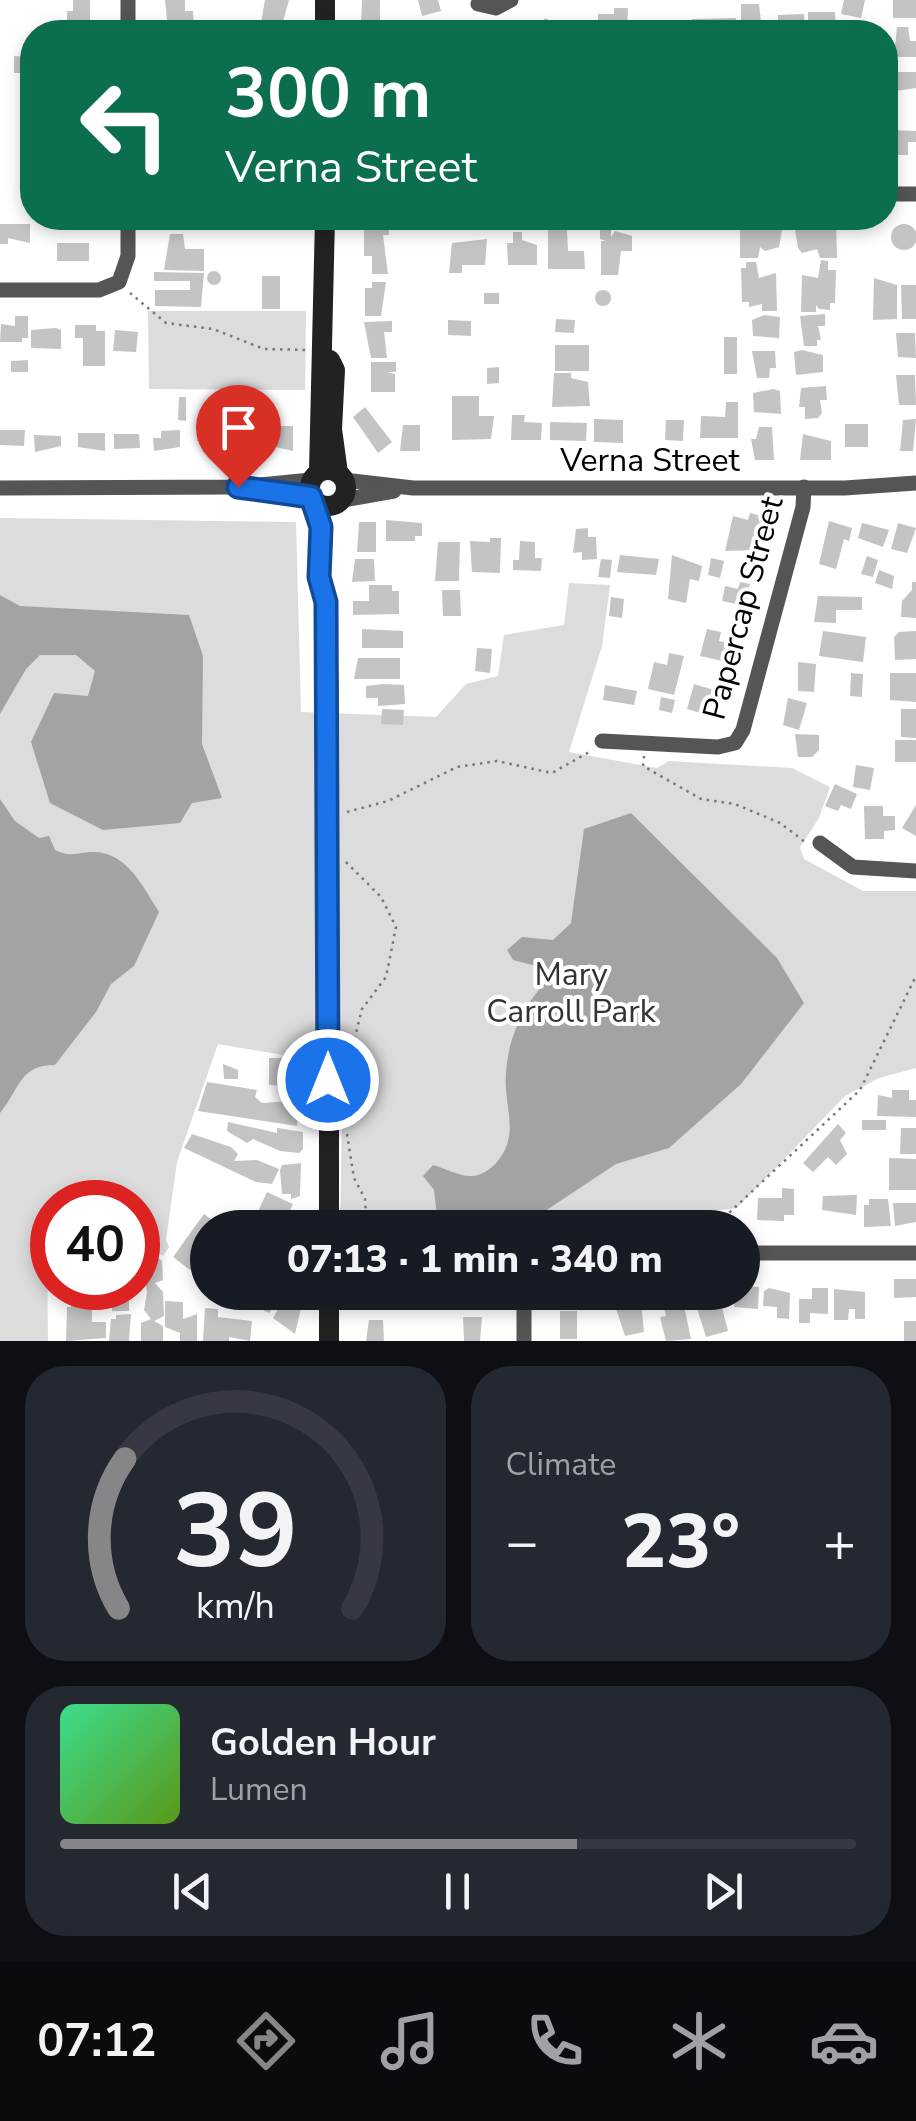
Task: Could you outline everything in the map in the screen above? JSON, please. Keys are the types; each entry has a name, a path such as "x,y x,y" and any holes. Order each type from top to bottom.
{"street":[{"path":"478,4 496,8 512,0"},
{"path":"0,290 99,290 119,282 128,256 128,230"},
{"path":"324,230 317,349 335,370 319,577 326,602 329,1210"},
{"name":"Verna Street","path":"0,488 916,487"},
{"name":"Papercap Street","path":"645,746 718,747 735,743 744,730 803,507 804,488"},
{"path":"602,741 645,746"},
{"path":"820,843 854,867 916,870"},
{"path":"760,1253 916,1253"},
{"path":"329,1310 329,1341"},
{"path":"524,1310 524,1341"}],"path":[{"path":"119,282 166,323 213,330 264,348 317,349"},
{"path":"339,816 388,801 457,767 497,761 552,773 580,760 602,741"},
{"path":"645,746 643,766 674,786 701,799 736,804 769,818 814,850 820,843"},
{"path":"342,858 381,897 396,927 386,977 362,1009 342,1083"},
{"path":"732,1210 860,1090 916,976"},
{"path":"345,1130 352,1146 354,1178 365,1199 366,1210"}],"green space":[{"path":"148,311 306,311 305,390 149,389"},
{"name":"Mary Carroll Park","path":"0,518 296,522 301,712 436,717 466,684 498,676 504,635 564,625 569,583 610,585 602,646 569,752 657,768 669,761 792,768 830,787 819,818 800,847 804,859 863,891 916,891 916,1068 879,1078 845,1096 737,1208 340,1210 343,1057 289,1056 218,1044 177,1162 166,1240 169,1247 163,1256 160,1180 30,1180 30,1310 48,1310 48,1341 0,1341"}],"shaded area":[{"path":"0,595 20,606 189,615 203,656 202,744 222,798 192,803 180,823 103,830 50,803 31,742 54,693 88,696 95,671 76,655 40,655 26,669 0,714"},
{"path":"0,799 15,821 39,838 49,836 55,850 107,854 126,865 159,912 134,966 111,984 96,1012 55,1065 27,1074 0,1113"},
{"path":"631,813 777,958 804,1003 741,1084 669,1148 616,1164 547,1210 436,1210 434,1190 423,1176 433,1165 461,1175 478,1175 497,1162 508,1141 506,1073 511,1043 528,1005 555,971 513,960 507,950 522,937 553,940 571,923 584,829"}],"building":[{"path":"73,0 90,0 90,20 67,20 67,11 73,11"},
{"path":"165,0 185,0 185,11 193,11 194,20 167,20"},
{"path":"265,0 289,0 283,20 261,20"},
{"path":"362,0 380,0 380,20 361,20"},
{"path":"418,0 438,0 441,11 422,16"},
{"path":"844,0 865,0 861,18 841,14"},
{"path":"893,0 916,0 916,18 893,18"},
{"path":"741,4 759,4 761,20 741,20"},
{"path":"614,8 628,8 628,20 598,20 598,14 614,14"},
{"path":"808,12 835,12 835,20 808,20"},
{"path":"804,14 804,20 778,20 778,15"},
{"path":"736,18 736,20 692,20"},
{"path":"898,27 908,27 910,41 916,41 916,57 898,57"},
{"path":"14,56 20,56 20,73 14,73"},
{"path":"898,72 916,72 916,88 898,91"},
{"path":"898,130 916,131 916,142 908,142 908,155 898,155"},
{"path":"0,224 20,224 20,230 30,230 30,243 8,238 8,244 0,244"},
{"path":"898,225 909,225 916,232 914,247 894,247 891,237"},
{"path":"364,230 389,230 389,235 383,235 388,274 372,274 372,256 364,256"},
{"path":"548,230 567,230 568,251 584,251 585,269 548,269"},
{"path":"600,230 611,230 611,237 615,231 632,236 632,251 621,251 618,275 601,275 601,241 606,241 600,239"},
{"path":"740,230 782,230 779,247 765,251 760,247 758,258 740,258"},
{"path":"795,230 836,230 837,258 820,258 817,249 802,253"},
{"path":"513,232 522,232 522,240 537,245 537,265 508,265 507,243 513,243"},
{"path":"170,234 183,234 185,249 204,249 204,271 164,270"},
{"path":"487,239 485,265 462,265 462,273 449,273 452,243"},
{"path":"57,243 89,243 89,261 57,261"},
{"path":"821,260 828,261 828,270 836,270 835,303 830,303 830,310 816,305 816,312 801,312 802,275 818,278"},
{"path":"746,262 756,262 759,278 776,273 777,311 762,311 762,304 749,307 749,302 742,302 741,268 746,268"},
{"path":"214,271 221,278 214,285 207,278"},
{"path":"154,272 204,273 201,307 155,306 155,290 190,290 190,281 154,281"},
{"path":"262,276 280,276 280,309 262,309"},
{"path":"874,278 897,285 897,319 873,320"},
{"path":"372,282 386,282 381,316 365,316 365,288 372,288"},
{"path":"901,285 916,285 916,319 902,319"},
{"path":"603,290 611,298 603,306 595,298"},
{"path":"484,293 499,293 499,304 484,304"},
{"path":"825,314 825,326 818,326 821,340 817,340 817,346 804,346 800,316"},
{"path":"764,315 780,317 779,338 753,336 752,320"},
{"path":"15,316 28,316 28,338 22,338 22,342 0,342 1,324 15,326"},
{"path":"556,319 575,320 574,333 555,332"},
{"path":"448,320 471,321 471,336 448,335"},
{"path":"392,321 392,332 384,332 387,358 371,358 364,322"},
{"path":"75,325 96,325 96,331 105,331 105,366 83,366 83,338 75,338"},
{"path":"31,330 61,330 61,349 31,348"},
{"path":"115,330 138,332 136,352 113,351"},
{"path":"896,333 915,333 916,358 898,357"},
{"path":"724,337 737,337 737,374 724,374"},
{"path":"555,345 589,345 589,371 555,371"},
{"path":"752,351 775,351 776,368 770,368 769,378 757,378"},
{"path":"794,352 823,355 823,372 796,375"},
{"path":"28,360 28,372 11,372 11,361"},
{"path":"371,362 396,362 396,372 387,372 395,374 395,392 371,392"},
{"path":"499,367 499,383 487,384 487,368"},
{"path":"554,373 571,373 571,378 588,382 590,406 552,407"},
{"path":"896,375 915,375 916,405 899,405"},
{"path":"826,386 827,400 820,400 822,413 818,418 805,419 805,407 799,407 801,388"},
{"path":"780,391 781,414 754,412 753,393"},
{"path":"452,396 479,396 479,416 494,416 491,439 452,440"},
{"path":"179,397 186,397 186,421 178,420"},
{"path":"726,402 738,402 738,438 700,438 701,416 725,417"},
{"path":"365,407 392,442 378,453 353,417"},
{"path":"512,415 525,415 524,422 542,423 541,440 511,440"},
{"path":"594,419 623,420 623,443 594,442"},
{"path":"916,419 913,451 900,451 903,420"},
{"path":"666,420 684,420 683,441 665,440"},
{"path":"550,422 587,423 586,441 550,440"},
{"path":"845,424 868,424 868,447 845,447"},
{"path":"403,425 420,425 420,451 400,451"},
{"path":"199,426 223,426 218,450 210,450 210,442 197,441"},
{"path":"271,426 293,426 293,451 271,446"},
{"path":"759,427 772,427 774,460 755,460 751,439 756,439"},
{"path":"237,429 256,429 256,448 236,450"},
{"path":"0,430 25,430 24,446 0,445"},
{"path":"180,430 180,447 154,451 153,438 161,438 161,431"},
{"path":"78,433 105,433 105,451 78,447"},
{"path":"114,434 139,434 140,448 114,449"},
{"path":"803,434 831,441 831,460 800,460"},
{"path":"34,435 61,436 61,446 35,452"},
{"path":"750,513 758,515 763,529 758,550 725,551 733,516 748,520"},
{"path":"386,520 422,523 422,536 415,536 415,541 386,541"},
{"path":"829,521 852,528 849,541 844,539 836,569 819,564"},
{"path":"359,522 376,522 376,552 357,552"},
{"path":"862,523 889,530 883,547 858,538"},
{"path":"898,523 916,528 907,553 891,549"},
{"path":"588,528 588,537 596,537 597,559 582,560 582,552 573,553 576,529"},
{"path":"490,538 501,538 500,573 472,572 470,541 490,542"},
{"path":"520,541 535,542 535,558 542,558 541,571 513,570 513,560 519,560"},
{"path":"438,542 460,542 459,581 435,581"},
{"path":"620,555 659,559 656,575 617,572"},
{"path":"672,555 702,566 699,581 690,579 686,603 668,599"},
{"path":"867,556 878,560 873,577 861,574"},
{"path":"711,558 724,561 720,578 708,575"},
{"path":"355,559 374,559 375,581 352,582"},
{"path":"601,559 612,560 610,578 598,577"},
{"path":"879,570 894,576 892,589 875,583"},
{"path":"740,582 750,584 746,606 722,601 725,586 738,589"},
{"path":"912,582 916,582 916,618 901,617 902,601 912,590"},
{"path":"369,585 392,585 392,591 399,591 399,614 353,615 353,601 369,601"},
{"path":"442,590 460,590 461,616 443,616"},
{"path":"818,596 862,597 862,610 836,610 836,623 814,622"},
{"path":"611,597 624,599 622,618 609,616"},
{"path":"362,629 403,631 403,648 362,648"},
{"path":"707,629 721,632 719,641 731,644 727,662 700,656"},
{"path":"823,631 866,637 863,662 819,656"},
{"path":"916,631 916,659 895,660 894,637 899,632"},
{"path":"477,648 492,649 490,673 475,671"},
{"path":"669,653 684,656 674,695 648,689 654,662 667,665"},
{"path":"358,658 400,658 400,679 354,679"},
{"path":"798,662 816,664 814,692 798,691"},
{"path":"851,673 863,674 862,697 850,696"},
{"path":"890,673 916,673 916,702 890,700"},
{"path":"694,684 724,693 720,708 707,704 704,714 687,709"},
{"path":"404,685 405,704 378,706 378,698 366,698 366,686"},
{"path":"605,685 637,691 634,705 603,700"},
{"path":"661,697 675,700 672,713 659,710"},
{"path":"788,698 807,703 799,730 783,725"},
{"path":"382,709 404,710 403,725 381,724"},
{"path":"901,709 916,709 916,738 901,737"},
{"path":"795,734 819,735 819,750 812,757 798,757"},
{"path":"895,740 916,740 916,762 895,762"},
{"path":"856,765 874,768 870,790 853,787"},
{"path":"835,784 857,794 851,809 841,805 838,811 825,806"},
{"path":"916,805 916,836 902,828"},
{"path":"864,806 883,806 883,816 895,816 895,830 884,831 884,839 865,839"},
{"path":"269,1058 286,1058 288,1086 269,1085"},
{"path":"223,1064 238,1070 238,1079 224,1079"},
{"path":"207,1082 257,1090 255,1097 262,1103 293,1101 298,1104 297,1126 198,1111"},
{"path":"892,1090 909,1090 909,1100 916,1100 916,1117 877,1116 878,1095 892,1098"},
{"path":"862,1120 886,1120 886,1130 862,1130"},
{"path":"228,1122 277,1133 277,1128 303,1132 303,1149 299,1153 280,1151 253,1139 247,1143 227,1131"},
{"path":"838,1124 846,1133 840,1140 847,1154 836,1165 828,1157 813,1172 803,1163"},
{"path":"901,1128 916,1128 916,1154 900,1154"},
{"path":"192,1134 231,1147 238,1154 234,1161 257,1160 279,1169 272,1184 256,1182 184,1148"},
{"path":"889,1158 916,1159 916,1190 889,1190"},
{"path":"301,1163 300,1196 291,1199 291,1194 282,1194 280,1170 282,1165"},
{"path":"782,1188 794,1189 794,1215 784,1215 784,1221 760,1220 758,1198 782,1198"},
{"path":"267,1192 293,1204 290,1210 259,1210"},
{"path":"857,1195 856,1215 822,1210 823,1196"},
{"path":"869,1199 888,1199 891,1226 864,1227 864,1205 869,1205"},
{"path":"893,1203 916,1203 916,1222 895,1226"},
{"path":"190,1233 190,1270 173,1257"},
{"path":"894,1279 916,1279 916,1297 894,1298"},
{"path":"769,1288 790,1293 789,1319 777,1318 777,1307 763,1306 764,1291"},
{"path":"812,1288 828,1288 828,1314 810,1313 810,1323 799,1323 799,1299 812,1299"},
{"path":"160,1289 164,1316 154,1321 163,1326 163,1341 141,1341 141,1323 151,1319 144,1310 160,1310"},
{"path":"834,1289 865,1292 865,1319 855,1319 855,1309 849,1309 848,1320 834,1320"},
{"path":"165,1301 183,1302 183,1319 197,1314 197,1341 180,1341 180,1333 165,1327"},
{"path":"67,1310 92,1310 92,1322 106,1322 106,1338 66,1341"},
{"path":"205,1310 218,1310 218,1317 252,1321 250,1341 229,1337 229,1341 203,1341"},
{"path":"278,1310 300,1310 295,1334 273,1318"},
{"path":"617,1310 642,1310 644,1332 625,1336"},
{"path":"665,1310 685,1310 691,1339 666,1341 660,1317 666,1316"},
{"path":"698,1310 723,1310 728,1331 706,1337"},
{"path":"560,1311 577,1311 577,1339 560,1339"},
{"path":"131,1314 129,1341 109,1341 111,1319"},
{"path":"463,1317 482,1317 480,1341 464,1341"},
{"path":"369,1320 383,1320 384,1341 366,1341"},
{"path":"904,1321 916,1321 916,1341 904,1341"}],"route":[{"path":"238,487 311,497 323,538 319,577 326,602 330,731 328,1080"}]}
